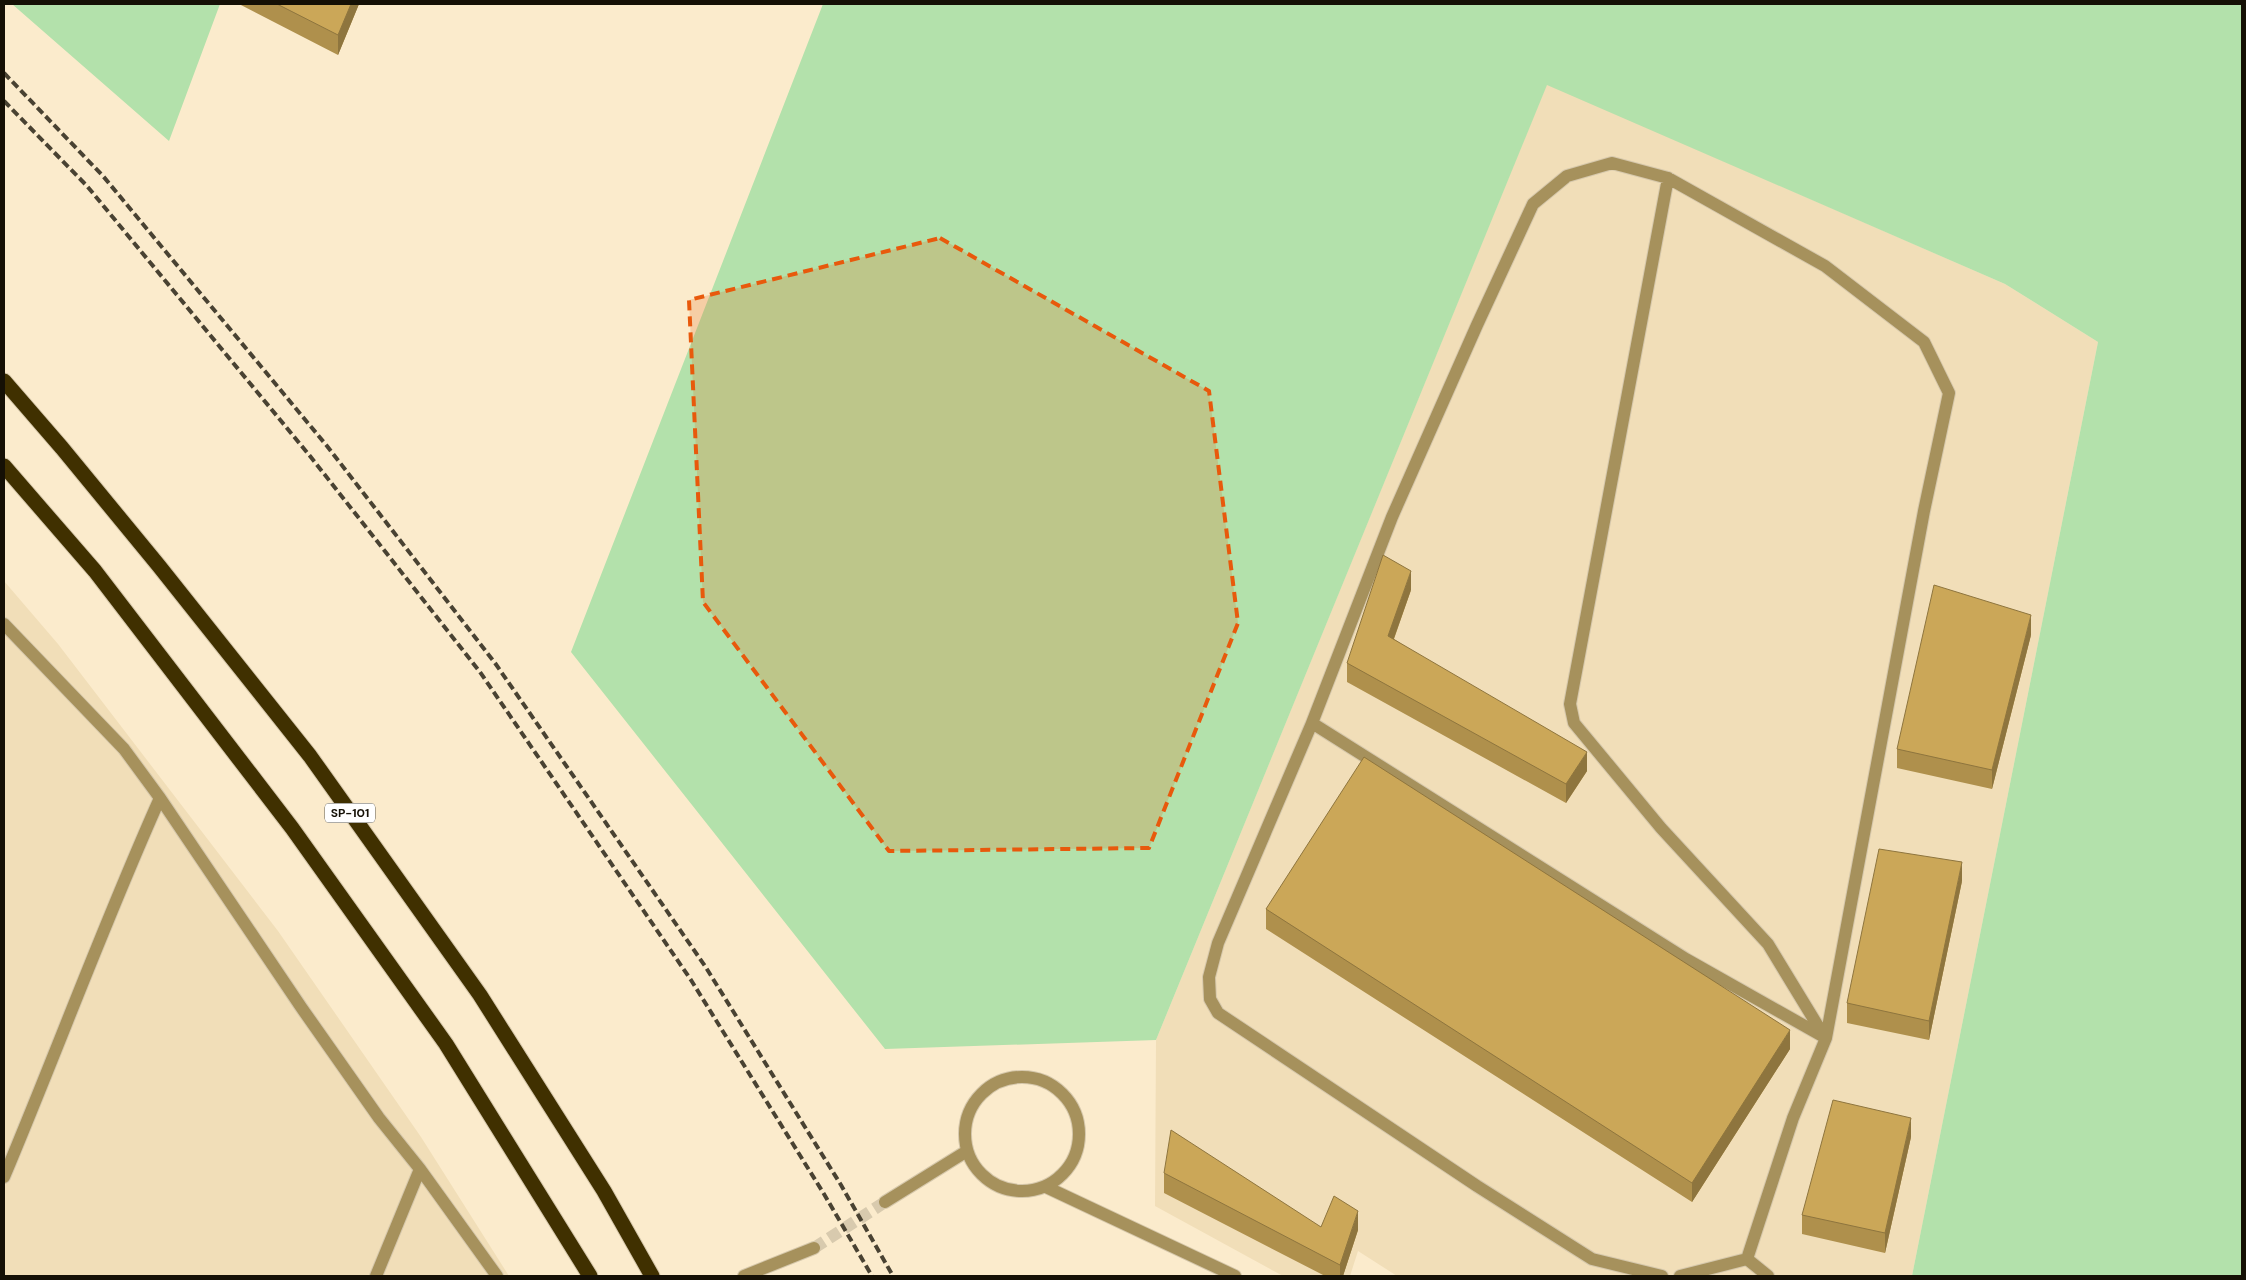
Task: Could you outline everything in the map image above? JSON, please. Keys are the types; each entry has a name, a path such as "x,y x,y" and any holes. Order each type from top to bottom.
{"highway":[{"name":"SP-101","path":"4,381 153,559 315,764 480,995 604,1191 652,1276"},
{"path":"4,466 95,570 292,828 446,1044 590,1276"}],"street":[{"path":"1662,1276 1592,1259 1477,1186 1218,1013 1210,999 1209,977 1218,943 1312,723 1392,517 1476,325 1533,204 1567,176 1612,162 1668,178 1825,266 1924,342 1949,393 1924,511 1826,1038 1793,1118 1747,1259"},
{"path":"1668,178 1570,704 1574,723 1580,731 1661,828 1768,944 1826,1038"},
{"path":"4,624 124,749 160,798 301,1008 379,1118 420,1169 496,1276"},
{"path":"1312,723 1686,959 1826,1038"},
{"path":"4,1178 67,1026 122,881 160,798"},
{"path":"1028,1076 1046,1082 1062,1092 1073,1107 1079,1125 1079,1144 1073,1161 1062,1176 1046,1187 1027,1191 1008,1190 990,1182 976,1168 967,1150 965,1132 968,1113 978,1097 992,1085 1009,1078 1028,1076"},
{"path":"885,1202 967,1150"},
{"path":"376,1276 420,1169"},
{"path":"1046,1187 1235,1276"},
{"path":"744,1276 814,1248"},
{"path":"1680,1276 1747,1259"},
{"path":"1747,1259 1768,1276"}],"highlighted area":[{"path":"940,238 1209,391 1238,623 1149,848 889,851 703,602 689,300"}],"shaded area":[{"path":"1547,84 2005,284 2098,342 1912,1276 1397,1276 1358,1251 1350,1276 1283,1276 1155,1206 1156,1040"},
{"path":"4,581 58,644 278,931 421,1137 509,1276 4,1276"}],"green space":[{"path":"12,4 220,4 169,141"},
{"path":"823,4 2242,4 2242,1276 1912,1276 2098,342 2005,284 1547,85 1156,1040 885,1049 571,652"}],"building":[{"path":"277,4 351,4 338,35"},
{"path":"1383,555 1411,571 1388,636 1587,752 1566,784 1347,663"},
{"path":"1934,585 2031,615 1992,770 1897,749"},
{"path":"1364,757 1790,1030 1692,1183 1266,909"},
{"path":"1879,849 1962,862 1929,1021 1847,1003"},
{"path":"1833,1100 1911,1118 1885,1233 1802,1215"},
{"path":"1171,1130 1321,1227 1334,1196 1358,1211 1340,1265 1164,1173"}],"tunnel":[{"path":"814,1248 885,1202"}],"railway":[{"path":"4,73 103,176 327,446 495,663 705,966 841,1185 893,1276"},
{"path":"4,101 87,186 310,456 480,672 691,980 824,1194 872,1276"}]}
